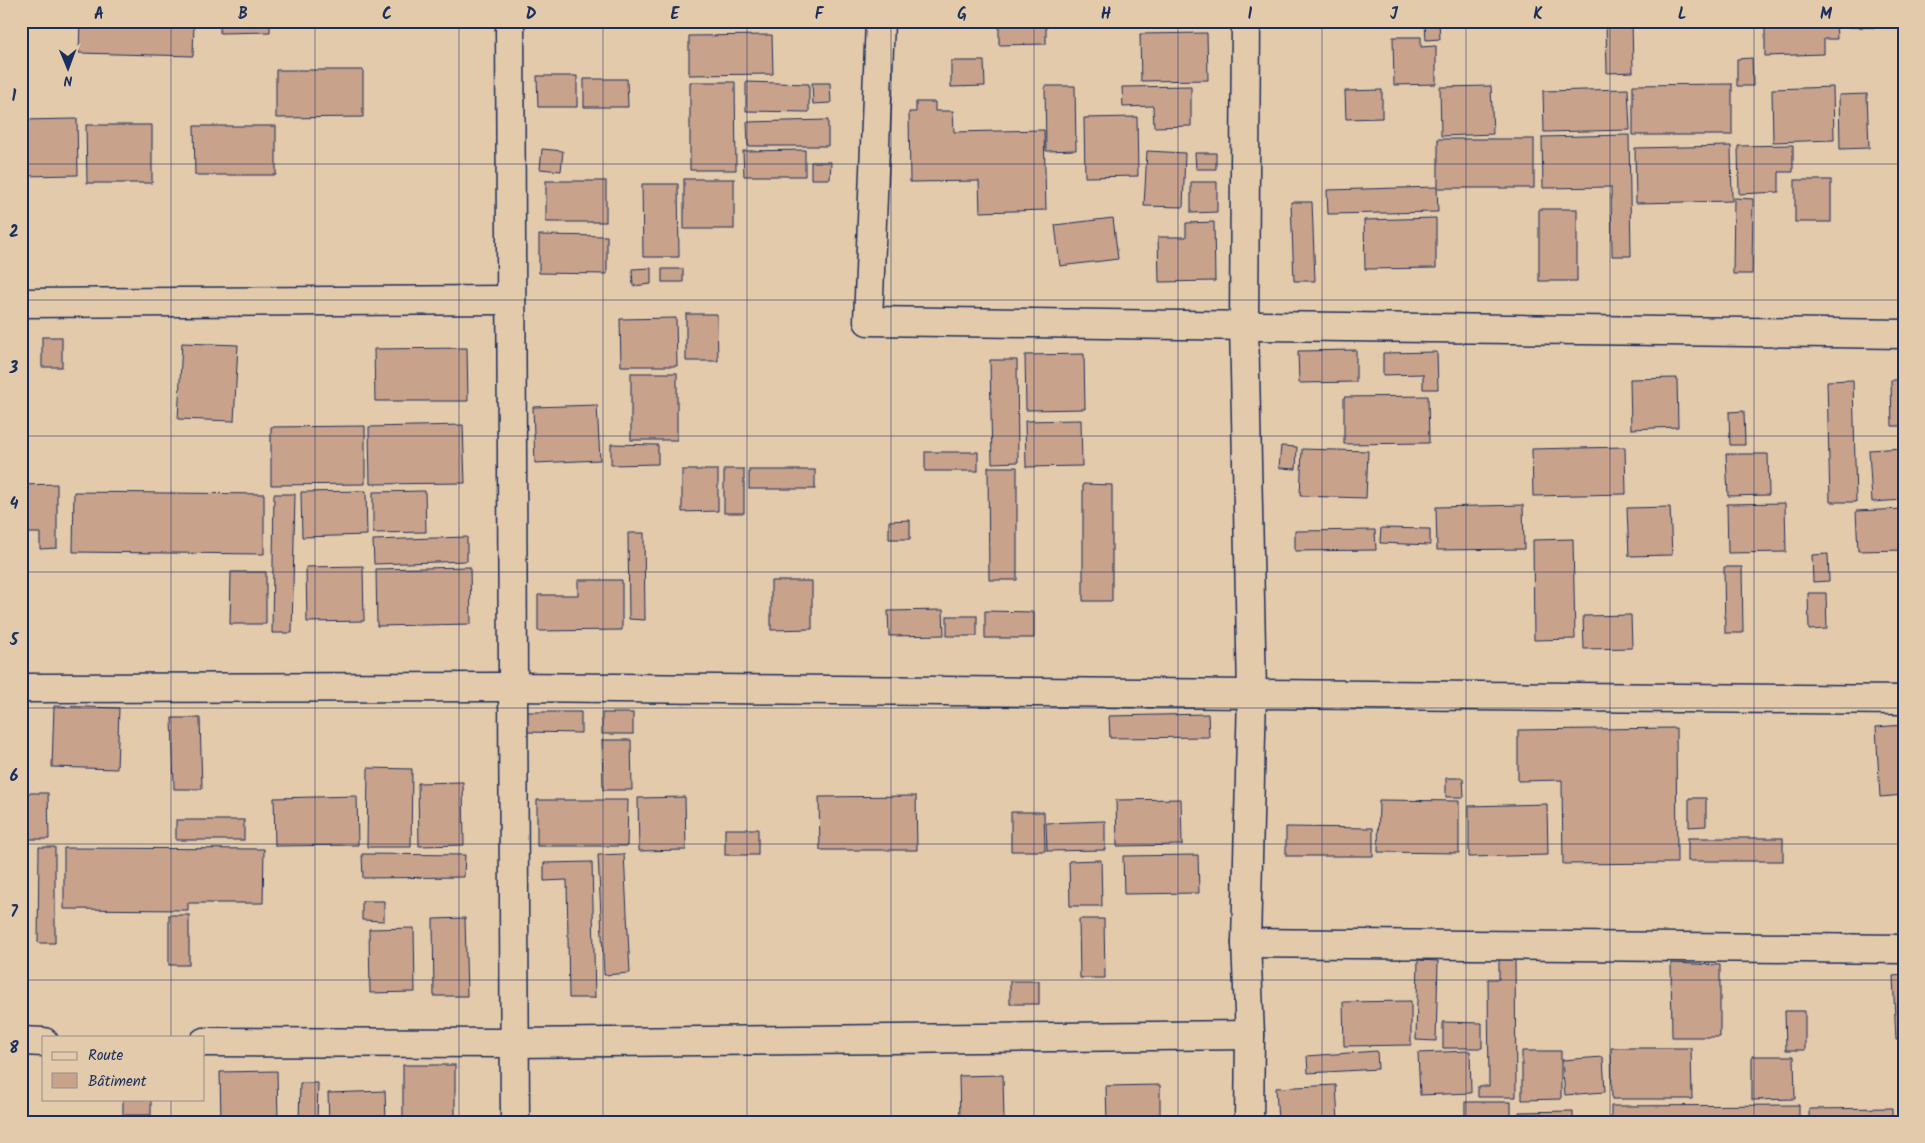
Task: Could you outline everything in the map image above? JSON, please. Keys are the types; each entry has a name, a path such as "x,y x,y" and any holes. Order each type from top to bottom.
{"street":[{"path":"510,21 510,300 516,1122"},
{"path":"880,21 868,321 1244,324 1904,334"},
{"path":"1246,21 1244,324 1252,693 1246,943 1250,1035 1249,1122"},
{"path":"21,303 510,300"},
{"path":"21,688 513,687 1904,700"},
{"path":"1246,943 1904,949"},
{"path":"205,1042 516,1043 1250,1035"},
{"path":"21,1042 42,1042"}],"building":[{"path":"80,21 194,21 193,56 79,53"},
{"path":"220,21 270,21 270,32 220,33"},
{"path":"685,21 704,21 705,27 685,28"},
{"path":"999,21 1046,21 1046,44 999,45"},
{"path":"1606,21 1632,21 1633,72 1607,73"},
{"path":"1765,21 1836,21 1837,39 1824,39 1824,54 1765,56"},
{"path":"1845,21 1904,21 1904,28 1845,27"},
{"path":"1439,22 1440,39 1426,40 1425,24"},
{"path":"1207,33 1208,80 1141,81 1140,34"},
{"path":"772,35 773,74 689,75 689,36"},
{"path":"1393,37 1421,37 1421,47 1436,46 1436,84 1394,85"},
{"path":"1752,58 1753,86 1737,86 1737,59"},
{"path":"951,61 984,61 985,86 951,87"},
{"path":"276,70 363,70 363,117 276,118"},
{"path":"537,76 577,76 577,107 538,107"},
{"path":"584,79 627,79 628,107 584,107"},
{"path":"690,82 735,82 736,170 690,170"},
{"path":"746,82 809,84 809,112 746,111"},
{"path":"812,83 830,83 831,103 813,104"},
{"path":"1732,84 1732,135 1633,135 1633,85"},
{"path":"1045,86 1075,86 1076,150 1046,151"},
{"path":"1191,86 1191,126 1154,127 1153,106 1123,107 1122,87"},
{"path":"1491,86 1493,134 1441,136 1440,87"},
{"path":"1833,87 1834,140 1773,142 1772,89"},
{"path":"1628,89 1630,130 1544,132 1543,91"},
{"path":"1382,90 1382,118 1346,119 1345,91"},
{"path":"1867,94 1869,148 1840,149 1839,95"},
{"path":"916,102 935,102 935,111 953,111 954,132 1044,130 1046,210 980,212 979,181 910,182 909,112 916,112"},
{"path":"1137,117 1138,176 1085,177 1084,118"},
{"path":"77,119 78,175 21,176 21,120"},
{"path":"828,120 828,146 748,146 747,122"},
{"path":"86,125 152,125 152,183 87,183"},
{"path":"194,126 276,126 276,175 195,175"},
{"path":"1629,135 1631,256 1612,256 1611,187 1543,188 1542,137"},
{"path":"1438,139 1534,139 1534,188 1438,188"},
{"path":"1793,145 1793,172 1779,172 1779,192 1739,194 1738,146"},
{"path":"1731,146 1732,201 1636,203 1635,148"},
{"path":"542,149 563,151 561,171 540,169"},
{"path":"805,150 805,176 744,176 743,151"},
{"path":"1147,151 1185,153 1183,207 1144,206"},
{"path":"1195,153 1216,153 1216,169 1196,169"},
{"path":"811,162 831,162 830,179 811,179"},
{"path":"684,179 734,179 734,229 684,229"},
{"path":"1795,180 1831,180 1831,222 1795,222"},
{"path":"546,181 606,181 606,222 546,222"},
{"path":"1191,182 1217,182 1217,212 1191,213"},
{"path":"642,184 678,184 679,257 643,257"},
{"path":"1437,187 1438,212 1328,214 1327,190"},
{"path":"1734,198 1753,199 1752,274 1733,274"},
{"path":"1291,202 1312,202 1315,281 1294,281"},
{"path":"1539,209 1577,209 1577,281 1539,281"},
{"path":"1113,218 1118,259 1060,266 1055,225"},
{"path":"1436,218 1436,268 1365,269 1364,220"},
{"path":"1214,222 1215,281 1159,282 1158,237 1186,237 1186,223"},
{"path":"539,235 607,236 607,274 539,273"},
{"path":"651,268 651,284 633,286 632,269"},
{"path":"662,269 683,269 683,282 662,282"},
{"path":"686,314 717,314 718,361 686,361"},
{"path":"676,318 677,366 621,366 620,319"},
{"path":"42,337 62,337 62,367 42,367"},
{"path":"182,343 238,345 234,421 178,419"},
{"path":"467,348 468,401 375,401 374,349"},
{"path":"1356,350 1356,382 1299,383 1298,351"},
{"path":"1437,352 1438,389 1423,389 1423,374 1383,375 1383,353"},
{"path":"1084,354 1085,409 1026,410 1025,355"},
{"path":"990,360 1017,360 1018,462 992,463"},
{"path":"631,373 677,373 677,440 631,440"},
{"path":"1677,378 1678,427 1631,429 1630,379"},
{"path":"1853,380 1856,502 1830,502 1827,381"},
{"path":"1891,380 1904,380 1904,426 1892,426"},
{"path":"1428,396 1429,443 1344,444 1344,397"},
{"path":"597,405 600,460 535,463 533,407"},
{"path":"1744,411 1745,445 1730,445 1729,412"},
{"path":"1081,420 1082,466 1026,467 1025,421"},
{"path":"463,425 465,483 370,484 369,427"},
{"path":"365,426 365,484 271,485 271,427"},
{"path":"611,444 658,445 658,464 611,465"},
{"path":"1281,446 1297,447 1296,469 1279,468"},
{"path":"1625,447 1626,494 1533,496 1532,449"},
{"path":"1904,448 1904,500 1872,502 1869,450"},
{"path":"1302,449 1368,451 1366,498 1300,496"},
{"path":"925,452 978,452 978,471 925,471"},
{"path":"1726,454 1768,454 1769,495 1728,496"},
{"path":"988,467 1017,467 1017,580 989,580"},
{"path":"724,469 744,469 744,513 724,513"},
{"path":"682,470 718,470 718,511 682,512"},
{"path":"749,470 815,470 815,489 749,489"},
{"path":"57,484 57,548 40,549 40,533 21,533 21,485"},
{"path":"1083,484 1112,485 1112,601 1083,601"},
{"path":"366,491 367,535 302,537 301,492"},
{"path":"425,491 426,532 373,533 373,492"},
{"path":"74,492 264,494 264,554 73,552"},
{"path":"274,494 295,494 292,633 272,633"},
{"path":"1785,503 1786,552 1728,553 1727,504"},
{"path":"1523,505 1524,549 1437,550 1436,507"},
{"path":"1670,507 1672,555 1629,556 1627,508"},
{"path":"1904,509 1904,550 1858,551 1856,511"},
{"path":"910,520 910,539 889,539 889,521"},
{"path":"1381,528 1430,529 1430,545 1380,543"},
{"path":"1375,530 1376,550 1295,551 1295,531"},
{"path":"628,533 644,533 645,620 629,619"},
{"path":"467,537 467,561 374,564 373,540"},
{"path":"1573,539 1575,639 1534,640 1533,540"},
{"path":"1828,554 1829,581 1813,582 1812,555"},
{"path":"363,566 364,621 307,622 306,567"},
{"path":"470,567 471,624 377,626 376,569"},
{"path":"1724,567 1742,567 1743,633 1725,633"},
{"path":"231,572 266,572 266,624 230,624"},
{"path":"578,580 622,580 622,630 538,631 538,595 578,595"},
{"path":"771,581 812,581 812,629 771,630"},
{"path":"1808,593 1826,593 1827,629 1809,630"},
{"path":"1900,608 1904,608 1904,627 1901,627"},
{"path":"943,610 944,635 889,636 888,611"},
{"path":"985,611 1034,612 1034,638 985,638"},
{"path":"1631,615 1632,648 1584,649 1583,616"},
{"path":"947,616 977,616 977,636 947,636"},
{"path":"54,706 119,708 117,769 52,767"},
{"path":"527,712 581,712 581,733 527,732"},
{"path":"602,713 633,713 633,734 602,734"},
{"path":"1208,714 1209,737 1110,738 1109,716"},
{"path":"172,718 200,718 202,789 174,789"},
{"path":"1904,725 1904,795 1880,797 1876,727"},
{"path":"1676,728 1677,863 1563,864 1562,780 1518,781 1518,730"},
{"path":"602,740 631,740 632,790 603,790"},
{"path":"368,768 412,769 411,847 367,847"},
{"path":"1446,778 1463,778 1464,797 1446,797"},
{"path":"463,782 464,845 419,846 418,783"},
{"path":"21,793 48,793 49,839 21,839"},
{"path":"357,796 358,845 275,846 274,798"},
{"path":"916,796 917,850 820,850 819,797"},
{"path":"685,797 686,850 639,851 638,798"},
{"path":"1689,798 1706,798 1706,826 1689,827"},
{"path":"1181,799 1182,845 1117,846 1116,800"},
{"path":"537,800 628,800 627,846 537,846"},
{"path":"1379,800 1459,801 1459,853 1378,852"},
{"path":"1547,804 1548,855 1469,857 1469,806"},
{"path":"1011,812 1044,812 1045,851 1011,851"},
{"path":"176,820 244,820 244,840 176,840"},
{"path":"1105,821 1105,850 1047,851 1046,823"},
{"path":"1286,827 1373,828 1373,856 1286,856"},
{"path":"725,829 758,829 758,855 725,855"},
{"path":"1688,838 1783,838 1783,861 1688,861"},
{"path":"39,847 55,847 55,943 38,943"},
{"path":"64,848 264,849 263,903 188,903 188,910 64,909"},
{"path":"362,854 465,855 464,877 363,878"},
{"path":"624,854 630,973 604,975 598,855"},
{"path":"1198,855 1199,893 1124,894 1123,856"},
{"path":"1101,860 1102,906 1070,906 1069,861"},
{"path":"592,862 595,998 569,998 567,880 544,881 544,863"},
{"path":"362,901 384,901 384,921 362,920"},
{"path":"169,915 189,915 189,965 169,965"},
{"path":"465,918 467,996 434,996 433,919"},
{"path":"1079,919 1104,919 1105,978 1080,978"},
{"path":"414,928 415,992 370,993 369,929"},
{"path":"1499,957 1515,957 1516,1097 1478,1097 1478,1086 1489,1086 1488,979 1499,979"},
{"path":"1418,960 1438,961 1436,1041 1416,1040"},
{"path":"1671,963 1720,965 1720,1037 1672,1037"},
{"path":"1904,975 1904,1040 1896,1040 1893,976"},
{"path":"1010,981 1039,981 1039,1004 1010,1004"},
{"path":"1411,1001 1411,1045 1344,1046 1343,1002"},
{"path":"1785,1011 1805,1011 1805,1050 1786,1050"},
{"path":"1443,1022 1482,1023 1482,1048 1443,1048"},
{"path":"1611,1048 1691,1048 1692,1099 1612,1099"},
{"path":"1377,1051 1378,1069 1308,1073 1307,1056"},
{"path":"1470,1051 1471,1093 1420,1095 1418,1053"},
{"path":"1522,1051 1561,1051 1561,1099 1522,1100"},
{"path":"1752,1056 1794,1056 1795,1099 1752,1100"},
{"path":"1603,1057 1605,1092 1565,1095 1562,1060"},
{"path":"1901,1061 1904,1061 1904,1106 1901,1106"},
{"path":"403,1065 455,1065 455,1122 403,1122"},
{"path":"277,1071 278,1121 221,1122 220,1072"},
{"path":"22,1074 22,1122 21,1122"},
{"path":"1003,1075 1004,1122 960,1122 959,1076"},
{"path":"300,1083 318,1083 317,1122 299,1122"},
{"path":"1160,1085 1160,1122 1107,1122 1106,1086"},
{"path":"1336,1085 1338,1122 1278,1122 1276,1088"},
{"path":"385,1091 386,1122 329,1122 328,1093"},
{"path":"123,1100 151,1100 151,1115 123,1115"},
{"path":"1465,1102 1511,1102 1511,1122 1465,1122"},
{"path":"1799,1105 1799,1122 1611,1122 1611,1106"},
{"path":"1892,1108 1892,1122 1809,1122 1809,1109"},
{"path":"1573,1111 1573,1122 1519,1122 1519,1112"}]}
